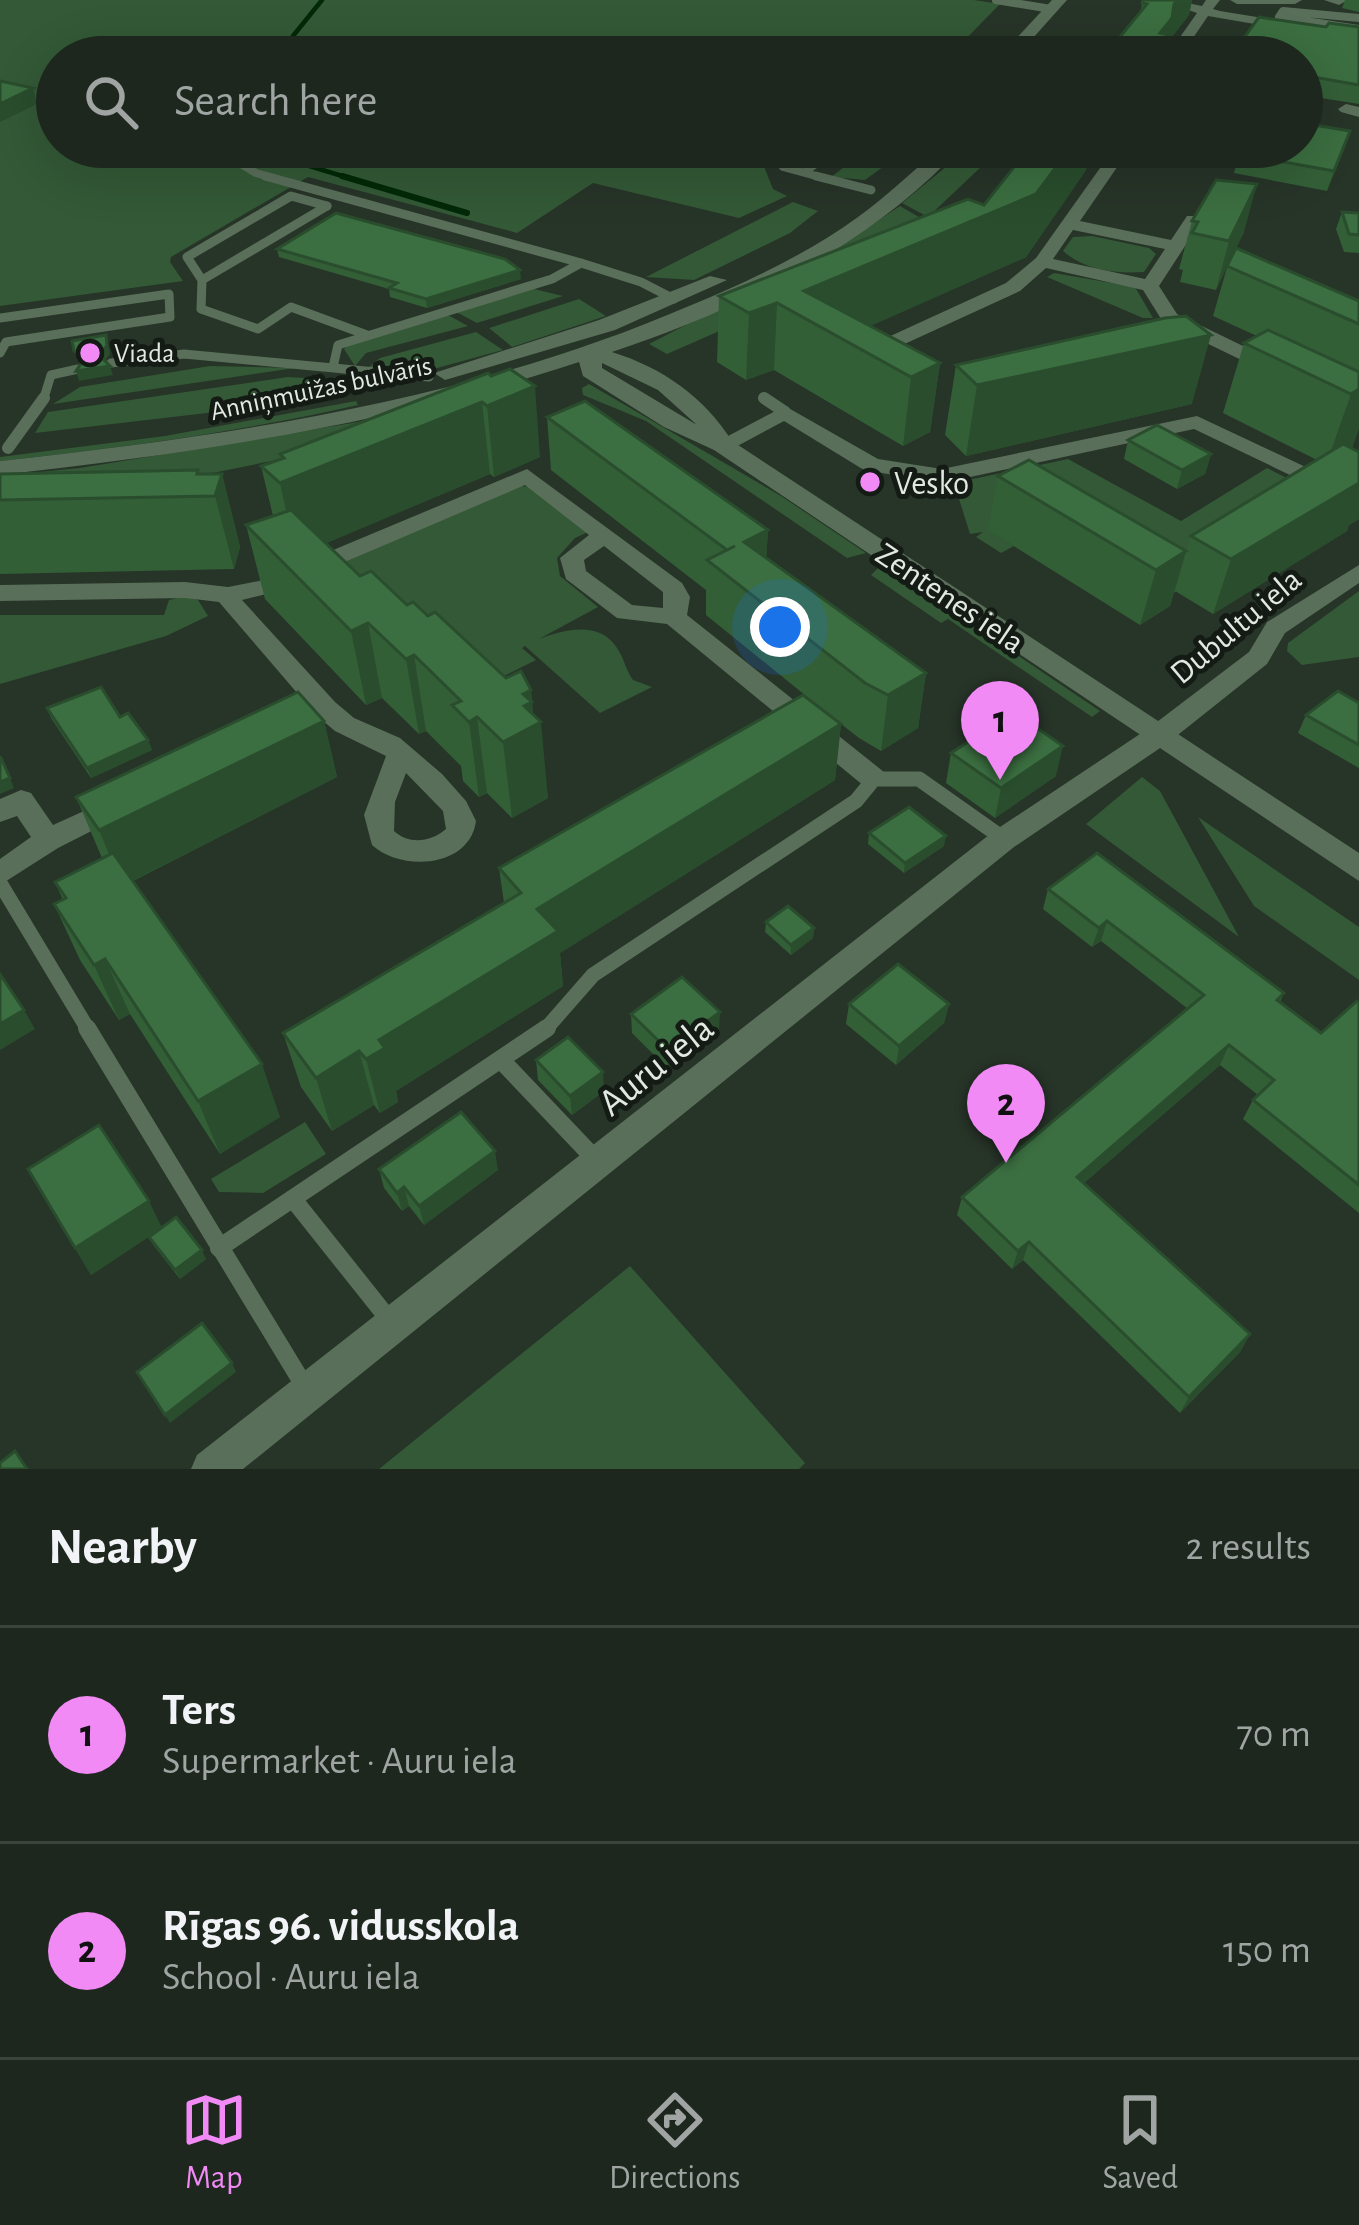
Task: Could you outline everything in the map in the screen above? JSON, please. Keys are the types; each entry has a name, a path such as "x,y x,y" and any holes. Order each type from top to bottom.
{"street":[{"path":"1237,0 1295,0"},
{"path":"1187,5 1210,4"},
{"path":"1210,4 1218,15 1359,33"},
{"path":"1188,36 1210,4"},
{"path":"1029,36 1061,7"},
{"path":"1044,36 1061,7"},
{"name":"Anniņmuižas bulvāris","path":"2,455 205,442 590,353 664,328 898,168"},
{"name":"Anniņmuižas bulvāris","path":"387,400 429,377 567,337 674,299 865,220 927,168"},
{"path":"867,376 855,360 903,347 1013,287 1042,262 1109,168"},
{"path":"1150,286 1193,220"},
{"path":"1070,224 1174,246"},
{"path":"1042,262 1150,286 1170,317 1300,381"},
{"name":"Zentenes iela","path":"567,337 590,353 591,371 672,422 722,445 1359,869"},
{"path":"722,445 785,412 872,465 942,476 1197,422 1359,501"},
{"path":"0,593 185,590 228,595 300,575 527,476 676,590 674,617"},
{"path":"604,535 576,553 570,566 574,574 626,612 674,617 874,779"},
{"name":"Dubultu iela","path":"1159,734 1258,658 1276,628 1359,572"},
{"path":"228,595 325,707 344,724 388,743 400,754"},
{"path":"297,721 325,707"},
{"name":"Auru iela","path":"211,1469 1004,839 1159,734"},
{"path":"0,874 48,840 148,792"},
{"path":"0,812 21,800 48,840"}],"lane":[{"path":"995,0 1061,7"},
{"path":"1359,18 1334,5 1283,11 1279,16 1359,33"},
{"path":"248,168 580,263 641,282 674,299"},
{"path":"789,168 872,190"},
{"path":"806,171 810,168"},
{"path":"327,206 291,196 187,257 202,280 201,309 258,329 291,307 367,335"},
{"path":"202,280 343,197"},
{"path":"333,367 337,361 334,347 552,279 580,263"},
{"path":"0,318 169,294 170,317 6,342 0,353"},
{"path":"111,363 184,353 429,377"},
{"path":"2,455 40,408 51,375 78,368"},
{"path":"764,398 785,412"},
{"path":"387,400 418,419"},
{"path":"219,1248 543,1032 593,975 856,801 874,779 919,778 1004,839"},
{"path":"0,883 308,1393"},
{"path":"501,1060 598,1162"},
{"path":"293,1199 394,1325"}],"green space":[{"path":"0,0 974,0 1000,4 969,36 36,36 36,168 765,168 773,189 787,196 739,218 593,183 517,233 308,177 171,257 183,281 0,306"},
{"path":"843,168 881,168 865,180 831,177"},
{"path":"945,168 980,168 928,217 902,203"},
{"path":"793,202 818,211 790,233 694,280 646,277"},
{"path":"900,206 924,220 786,302 667,354 649,344 844,243"},
{"path":"1092,236 1149,248 1156,254 1144,272 1122,272 1090,267 1063,251 1073,237"},
{"path":"1054,273 1135,287 1153,318 1143,318 1047,277"},
{"path":"534,289 563,296 477,323 456,312"},
{"path":"579,299 606,316 512,347 489,328"},
{"path":"448,315 468,326 366,353 355,366 344,349 349,345"},
{"path":"476,332 503,350 426,371 369,367 380,358"},
{"path":"210,366 295,368 53,404 80,387"},
{"path":"363,376 390,379 250,408 35,433 48,412 288,377 357,381"},
{"path":"589,384 781,496 866,553 847,558 646,421 583,395 582,388"},
{"path":"356,401 358,405 225,431 0,461 0,457 165,436"},
{"path":"358,422 415,432 153,485 0,476 80,468"},
{"path":"1068,459 1181,521 1267,468 1324,497 1161,601 989,530 1014,546 1001,553 976,537 983,532 970,534 954,483"},
{"path":"518,486 535,487 590,531 575,538 557,558 560,576 598,607 539,639 572,630 604,635 613,642 633,680 652,687 600,713 525,646 522,648 536,660 484,686 334,567"},
{"path":"882,564 1100,711 1092,717 948,619 941,623 871,575"},
{"path":"1359,591 1359,657 1302,665 1287,651 1288,643"},
{"path":"185,596 198,600 208,616 166,636 0,684 0,615 164,615 169,600"},
{"path":"1142,777 1160,791 1239,937 1086,824"},
{"path":"1198,817 1359,927 1359,980 1254,906"},
{"path":"305,1122 326,1154 263,1193 219,1192 211,1179"},
{"path":"630,1266 805,1463 799,1469 379,1469"}],"building":[{"path":"1177,0 1172,18 1160,33 1168,36 1121,36 1147,4 1142,3"},
{"path":"1259,17 1359,27 1359,85 1323,79 1323,36 1245,36"},
{"path":"0,81 33,88 0,104"},
{"path":"1323,126 1350,131 1334,171 1317,168 1323,168"},
{"path":"1013,168 1055,168 1036,194 804,291 940,363 911,377 777,303 749,313 719,296 968,199 984,205"},
{"path":"1216,180 1257,184 1229,241 1192,233 1198,222 1192,221"},
{"path":"1342,212 1359,213 1359,235 1349,234"},
{"path":"336,213 505,259 520,270 426,299 389,288 397,283 277,249"},
{"path":"1236,248 1359,301 1359,324 1227,266"},
{"path":"1186,316 1211,335 977,385 956,365 1165,318"},
{"path":"1268,330 1359,372 1359,389 1351,394 1244,343"},
{"path":"106,335 107,345 100,356 110,366 76,371 84,359 74,351 72,341"},
{"path":"510,369 535,386 487,406 482,402 280,483 261,466 284,458 280,454 488,373"},
{"path":"585,401 768,530 744,542 926,673 888,695 865,683 707,560 727,550 547,417"},
{"path":"1157,425 1211,454 1182,470 1128,440"},
{"path":"1343,444 1359,452 1359,483 1231,559 1191,536"},
{"path":"1029,460 1186,551 1156,570 998,476"},
{"path":"198,470 197,474 222,474 215,496 0,500 0,474"},
{"path":"291,510 360,576 371,571 407,605 413,602 428,616 435,612 506,678 521,671 531,690 523,694 532,702 524,706 541,722 503,742 477,717 469,722 452,705 461,701 414,655 406,659 368,623 351,631 246,525"},
{"path":"101,687 120,717 128,713 148,740 87,768 47,708"},
{"path":"1338,691 1359,703 1359,745 1306,715"},
{"path":"298,692 324,721 99,830 76,797"},
{"path":"803,695 841,724 537,909 558,931 379,1040 385,1048 366,1059 359,1051 316,1078 283,1033 521,893 499,868"},
{"path":"1014,712 1063,746 1001,788 951,753"},
{"path":"0,756 10,778 0,782"},
{"path":"909,807 946,836 905,863 869,833"},
{"path":"113,853 262,1064 198,1101 105,959 94,965 54,904 66,898 55,882"},
{"path":"1097,853 1284,993 1277,1000 1321,1033 1359,1003 1359,1185 1253,1100 1274,1080 1229,1045 1077,1177 1250,1334 1189,1397 1029,1242 1018,1251 962,1197 1204,995 1107,921 1099,928 1048,889"},
{"path":"788,906 814,928 791,945 766,922"},
{"path":"898,964 949,1004 899,1046 849,1004"},
{"path":"0,974 24,1010 0,1024"},
{"path":"682,977 720,1012 668,1050 631,1014"},
{"path":"568,1037 603,1072 570,1096 536,1060"},
{"path":"461,1112 495,1151 419,1206 404,1187 397,1193 379,1169"},
{"path":"99,1125 149,1201 75,1248 28,1169"},
{"path":"176,1217 202,1250 175,1270 149,1237"},
{"path":"202,1323 232,1363 165,1415 137,1372"},
{"path":"15,1451 27,1469 0,1469 0,1463"}],"waterway":[{"path":"293,36 322,0"},
{"path":"316,168 348,178"},
{"path":"342,176 348,178"},
{"path":"348,178 467,213"},
{"path":"348,178 352,179"}],"place":[{"name":"Viada","path":"90,353"},
{"name":"Vesko","path":"870,482"},
{"name":"Ters","path":"1000,780"},
{"name":"Rīgas 96. vidusskola","path":"1006,1163"}]}
